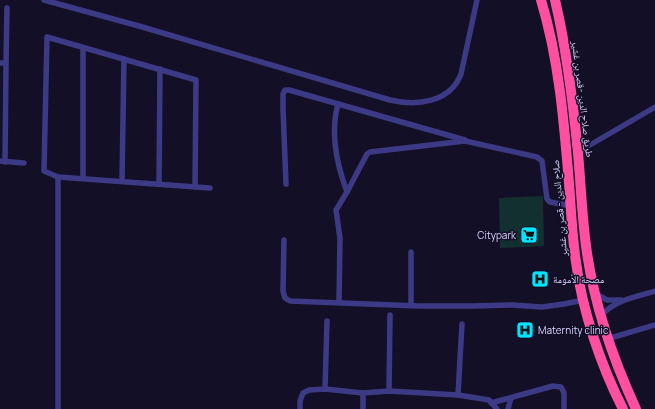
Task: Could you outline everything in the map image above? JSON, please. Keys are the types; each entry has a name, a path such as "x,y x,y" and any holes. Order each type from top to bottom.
{"highway":[{"name":"صلاح الدين - قصر بن غشير","path":"541,0 551,39 566,139 576,263 584,300 602,362 623,409"},
{"name":"طريق صلاح الدين -قصر بن غشير","path":"555,0 566,53 578,152 585,234 591,275 607,339 615,362 636,409"}],"street":[{"path":"44,0 390,100 410,103 435,99 452,89 456,84 460,74 476,0"},
{"path":"7,8 3,63 3,161 24,163"},
{"path":"195,187 196,80 47,37 44,171 58,176 195,187 210,188"},
{"path":"83,48 83,178"},
{"path":"122,181 124,59"},
{"path":"159,184 160,70"},
{"path":"286,184 283,109 284,90 289,90 469,142 537,157 540,159 547,199 550,202 571,206"},
{"path":"338,104 334,128 340,173 347,192"},
{"path":"578,152 655,107"},
{"path":"339,302 340,238 336,210 367,154 370,152 383,150 469,142"},
{"path":"58,176 58,409"},
{"path":"284,240 283,291 285,298 290,301 411,305 549,306 584,300"},
{"path":"411,252 411,305"},
{"path":"601,316 611,306 655,291"},
{"path":"596,294 607,300 625,300"},
{"path":"389,391 390,315"},
{"path":"325,389 327,321"},
{"path":"458,395 462,324"},
{"path":"607,339 655,325"},
{"path":"491,403 553,386 560,387 564,393 564,409"},
{"path":"300,409 300,400 303,393 309,390 325,389 363,392 389,391 458,395 488,400 497,409"},
{"path":"363,392 363,409"},
{"path":"508,409 511,398"}],"green space":[{"path":"543,196 544,246 500,248 499,198"}],"place":[{"name":"Citypark","path":"529,235"},
{"name":"مصحة الأمومة","path":"540,279"},
{"name":"Maternity clinic","path":"525,330"}]}
